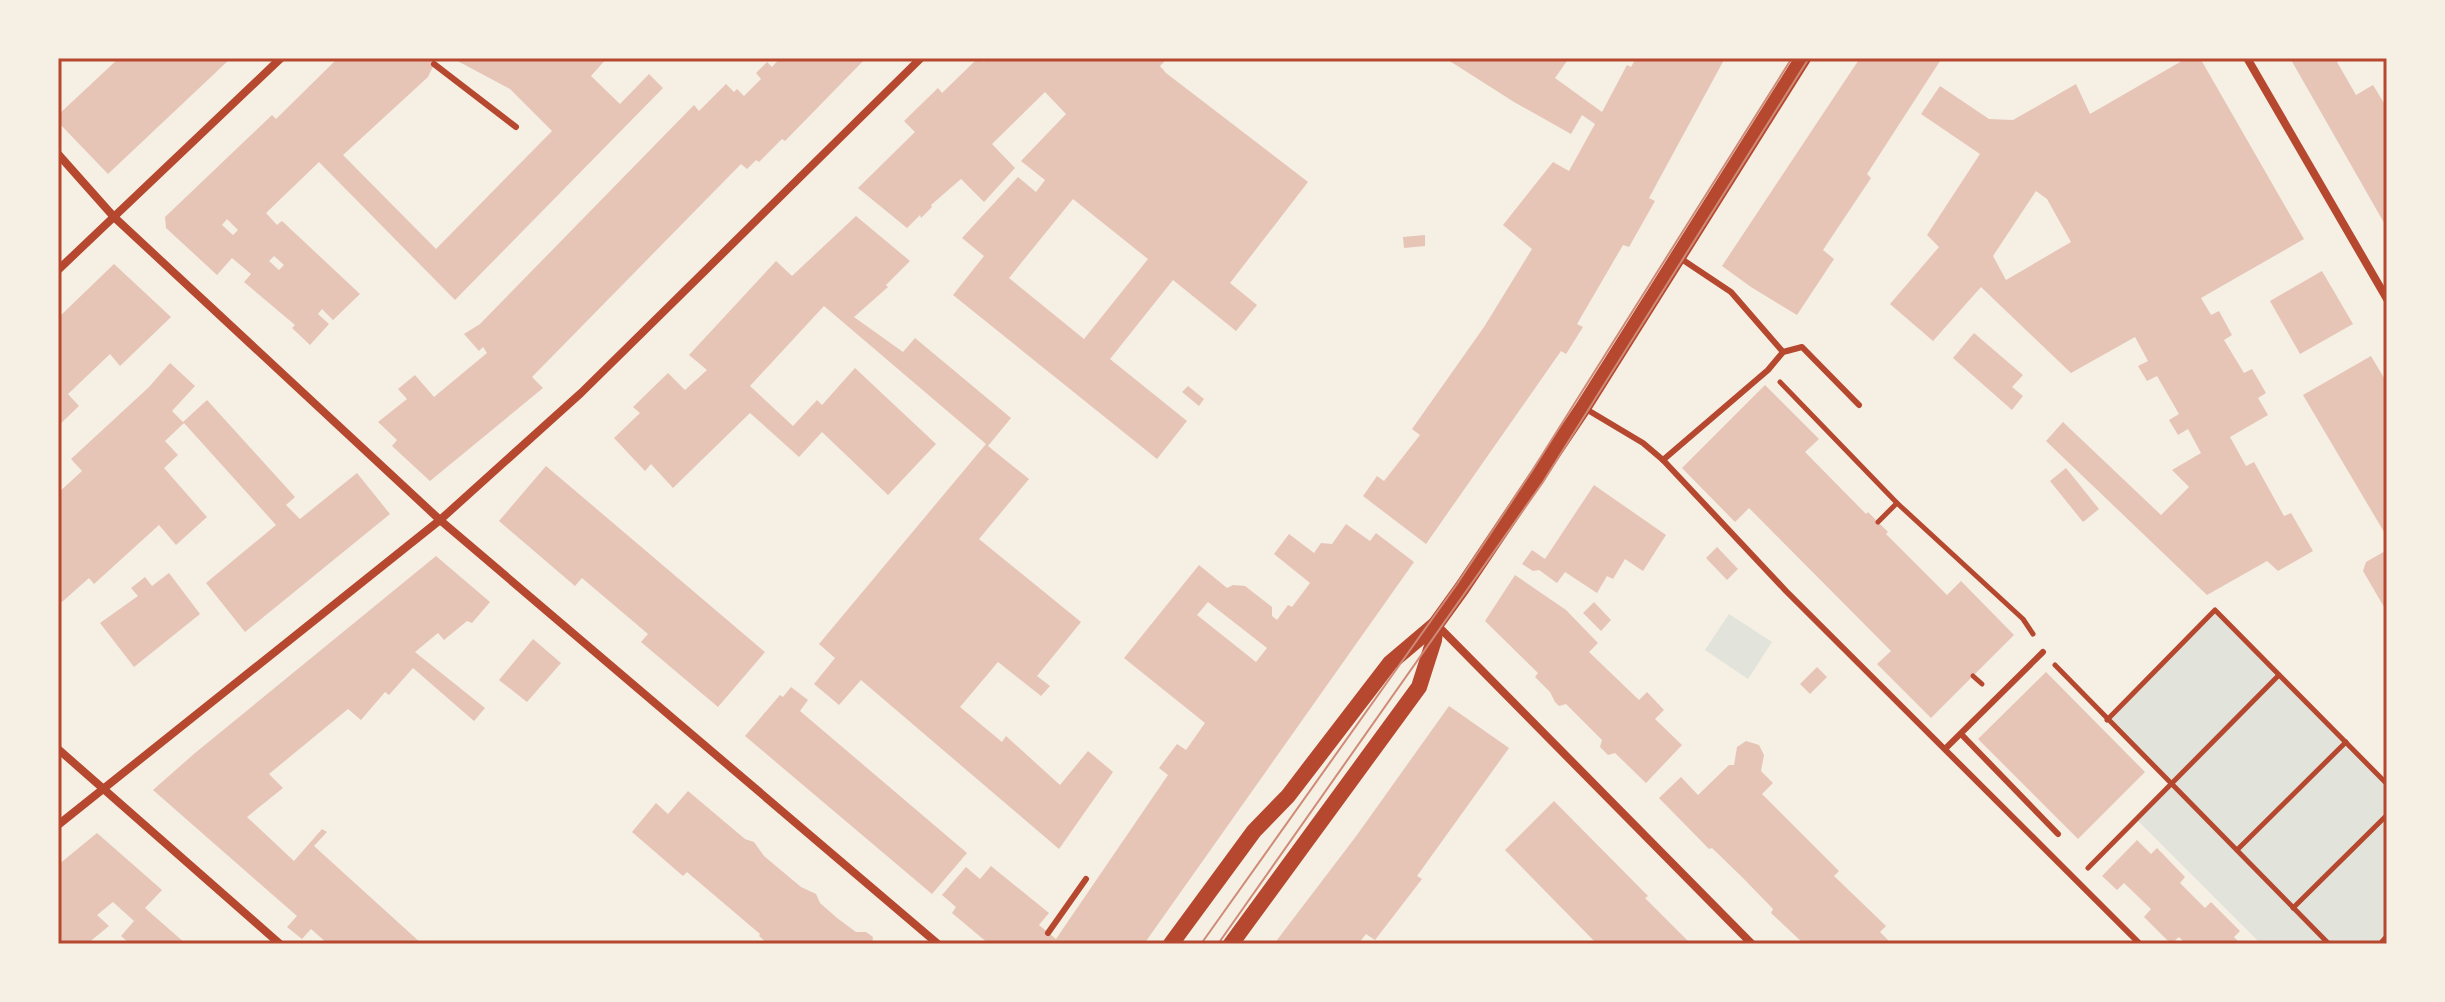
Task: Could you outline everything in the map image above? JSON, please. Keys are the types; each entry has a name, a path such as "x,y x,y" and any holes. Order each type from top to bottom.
{"main road":[{"path":"1171,944 1254,831 1288,796 1390,663 1436,624 1583,408 1803,58"},
{"path":"1231,944 1419,687 1436,624"}],"street":[{"path":"58,270 281,58"},
{"path":"58,825 440,520 581,393 921,58"},
{"path":"2247,58 2387,299"},
{"path":"58,154 114,217 440,520 938,944"},
{"path":"1436,624 1752,944"},
{"path":"58,749 280,944"}],"lane":[{"path":"434,64 516,127"},
{"path":"1677,256 1731,292 1783,352"},
{"path":"1663,460 1768,370 1783,352 1802,347 1859,405"},
{"path":"1583,408 1643,443 1663,460 1786,591 2140,944"},
{"path":"1946,748 2043,652"},
{"path":"1961,734 2058,834"},
{"path":"1048,933 1086,879"}],"path":[{"path":"1878,522 1897,503"},
{"path":"2107,720 2215,610 2387,784"},
{"path":"2076,880 2279,675"},
{"path":"2237,850 2346,742"},
{"path":"2293,908 2387,815"},
{"path":"2380,944 2387,936"}],"shaded area":[{"path":"2215,610 2387,784 2387,936 2380,944 2261,944 2137,820 2172,785 2107,720"},
{"path":"1729,614 1772,642 1748,679 1705,650"}],"building":[{"path":"119,58 231,58 108,174 58,122 58,115"},
{"path":"338,58 437,58 428,77 343,155 436,249 552,131 510,89 452,58 556,58 562,61 565,58 607,58 591,76 620,104 649,74 663,88 455,300 319,162 266,213 277,225 282,221 360,294 333,320 322,309 318,314 329,324 310,345 292,328 295,325 244,282 251,274 232,258 217,275 166,228 165,217 272,115 276,119","holes":["227,219 238,230 233,235 222,225","274,256 284,265 279,270 269,261"]},
{"path":"780,58 866,58 785,141 782,139 759,162 756,160 747,169 741,164 532,377 543,388 430,481 392,446 397,440 378,422 407,399 398,389 415,375 434,397 487,353 483,347 479,351 464,334 480,324 694,105 699,111 726,84 744,96 761,79 756,73 767,62 772,67"},
{"path":"978,58 984,62 988,58 1168,58 1160,66 1166,73 1308,182 1230,283 1257,305 1236,331 1173,280 1110,359 1187,421 1157,459 953,295 984,256 962,238 1018,177 1036,192 1045,180 1021,161 1066,114 1045,92 992,144 1015,168 984,202 961,179 907,228 858,188 915,132 904,121 938,88 942,93","holes":["1073,199 1148,259 1084,339 1009,278"]},
{"path":"1445,58 1569,58 1555,78 1602,112 1627,65 1631,67 1636,58 1725,58 1649,198 1655,201 1629,247 1623,245 1577,324 1583,327 1566,354 1561,351 1426,544 1363,496 1377,476 1384,481 1420,435 1412,429 1484,327 1532,249 1503,225 1553,162 1569,171 1595,124 1582,115 1571,134"},
{"path":"1860,58 1942,58 1867,174 1871,178 1823,250 1834,259 1797,315 1722,266"},
{"path":"2187,58 2200,58 2304,239 2201,298 2211,315 2219,311 2232,335 2224,340 2244,373 2252,369 2266,393 2258,398 2268,415 2230,437 2246,466 2254,462 2284,516 2291,513 2313,551 2278,571 2267,561 2207,595 2046,441 2063,422 2161,515 2189,487 2172,470 2201,453 2188,429 2178,435 2169,420 2179,414 2157,376 2147,381 2138,366 2148,361 2135,337 2071,373 1981,287 1933,341 1890,304 1939,247 1927,235 1980,154 1921,114 1940,86 1989,119 2013,120 2076,84 2090,114","holes":["2036,191 2047,199 2071,242 2006,280 1993,256"]},
{"path":"2290,58 2340,58 2337,62 2356,95 2373,85 2387,108 2387,228"},
{"path":"856,216 910,261 886,285 888,287 854,317 903,352 915,338 1011,418 988,446 1029,479 979,539 1081,622 1037,676 1050,686 1041,696 998,662 960,707 1002,742 1006,736 1060,785 1088,751 1113,772 1059,849 861,680 839,705 814,684 835,658 819,644 986,444 824,306 750,386 793,426 817,400 822,405 855,368 936,444 888,495 822,432 799,457 750,413 673,488 651,464 645,471 614,438 640,413 633,407 668,373 685,390 707,370 689,355 776,261 792,276"},
{"path":"1425,235 1425,246 1404,248 1403,237"},
{"path":"114,264 171,317 120,366 110,354 68,394 79,406 58,426 58,318"},
{"path":"2322,271 2353,324 2300,354 2270,301"},
{"path":"1974,333 2023,375 2012,387 2023,396 2012,410 1953,358"},
{"path":"2371,356 2387,383 2387,537 2303,395"},
{"path":"170,363 195,386 172,411 183,422 207,400 295,497 286,505 300,519 357,473 390,514 245,632 206,583 276,525 184,423 165,441 178,455 164,468 207,517 176,545 159,525 94,584 89,578 62,602 58,597 58,493 82,471 71,459 149,387"},
{"path":"1765,385 1819,439 1805,452 1866,514 1868,512 1947,595 1961,581 2014,635 1931,718 1877,664 1891,651 1749,508 1735,522 1682,468"},
{"path":"1188,386 1204,399 1199,406 1182,392"},
{"path":"546,466 765,652 718,707 641,642 648,634 582,578 575,586 499,521"},
{"path":"2066,468 2099,509 2083,522 2050,481"},
{"path":"1594,485 1666,535 1643,571 1625,559 1613,579 1607,576 1597,593 1565,572 1557,583 1539,570 1533,571 1522,564 1532,550 1545,559"},
{"path":"1346,524 1370,541 1376,533 1414,562 1144,944 989,944 952,913 956,907 942,895 966,867 980,879 991,866 1049,913 1039,925 1056,939 1168,775 1159,768 1177,744 1186,750 1205,723 1124,658 1199,565 1227,588 1245,586 1272,607 1272,616 1277,620 1288,605 1292,607 1310,583 1274,554 1289,534 1314,553 1321,543 1332,544","holes":["1208,602 1267,648 1256,662 1197,615"]},
{"path":"1717,547 1738,569 1727,580 1706,558"},
{"path":"2387,550 2387,612 2363,571 2366,562"},
{"path":"436,556 490,602 472,623 467,621 444,640 438,633 415,652 485,708 474,721 413,668 389,695 385,692 361,720 348,709 269,774 283,788 247,817 294,861 322,829 327,832 314,846 422,944 328,944 311,929 302,939 287,927 297,916 153,790"},
{"path":"169,573 200,614 134,667 100,623 138,596 131,588 145,577 152,586"},
{"path":"1515,575 1566,610 1598,643 1589,652 1639,700 1647,692 1664,710 1655,719 1682,745 1646,783 1615,753 1608,755 1600,747 1602,740 1566,704 1559,706 1555,702 1535,677 1538,673 1485,621"},
{"path":"1594,602 1611,620 1601,631 1583,613"},
{"path":"533,639 561,663 527,702 499,680"},
{"path":"1817,667 1827,677 1810,694 1800,684"},
{"path":"2046,672 2145,772 2078,839 1978,739"},
{"path":"791,687 808,700 800,711 967,853 932,894 745,736 780,695 783,697"},
{"path":"1449,706 1509,748 1417,876 1422,879 1375,940 1366,934 1358,944 1274,944 1357,835"},
{"path":"1746,741 1759,745 1764,755 1761,771 1773,783 1762,794 1839,871 1834,876 1886,926 1880,932 1892,944 1804,944 1771,913 1773,909 1743,878 1712,848 1709,849 1659,798 1681,777 1698,795 1729,765 1734,765 1737,747"},
{"path":"688,791 745,839 754,842 764,856 801,887 816,894 820,903 837,918 856,932 866,932 873,937 872,944 768,944 687,872 683,876 632,832 656,803 668,814"},
{"path":"1554,801 1691,944 1597,944 1505,850"},
{"path":"97,833 162,890 145,908 186,944 130,944 121,936 134,921 113,902 97,915 109,926 87,944 58,944 58,865"},
{"path":"2137,840 2151,854 2157,848 2185,877 2180,883 2205,908 2211,902 2240,931 2234,937 2241,944 2186,944 2179,937 2171,944 2144,917 2151,909 2124,883 2117,890 2102,876"}],"tram line":[{"path":"1201,944 1457,584 1532,471 1792,58"},
{"path":"1218,944 1543,482 1809,58"}]}
